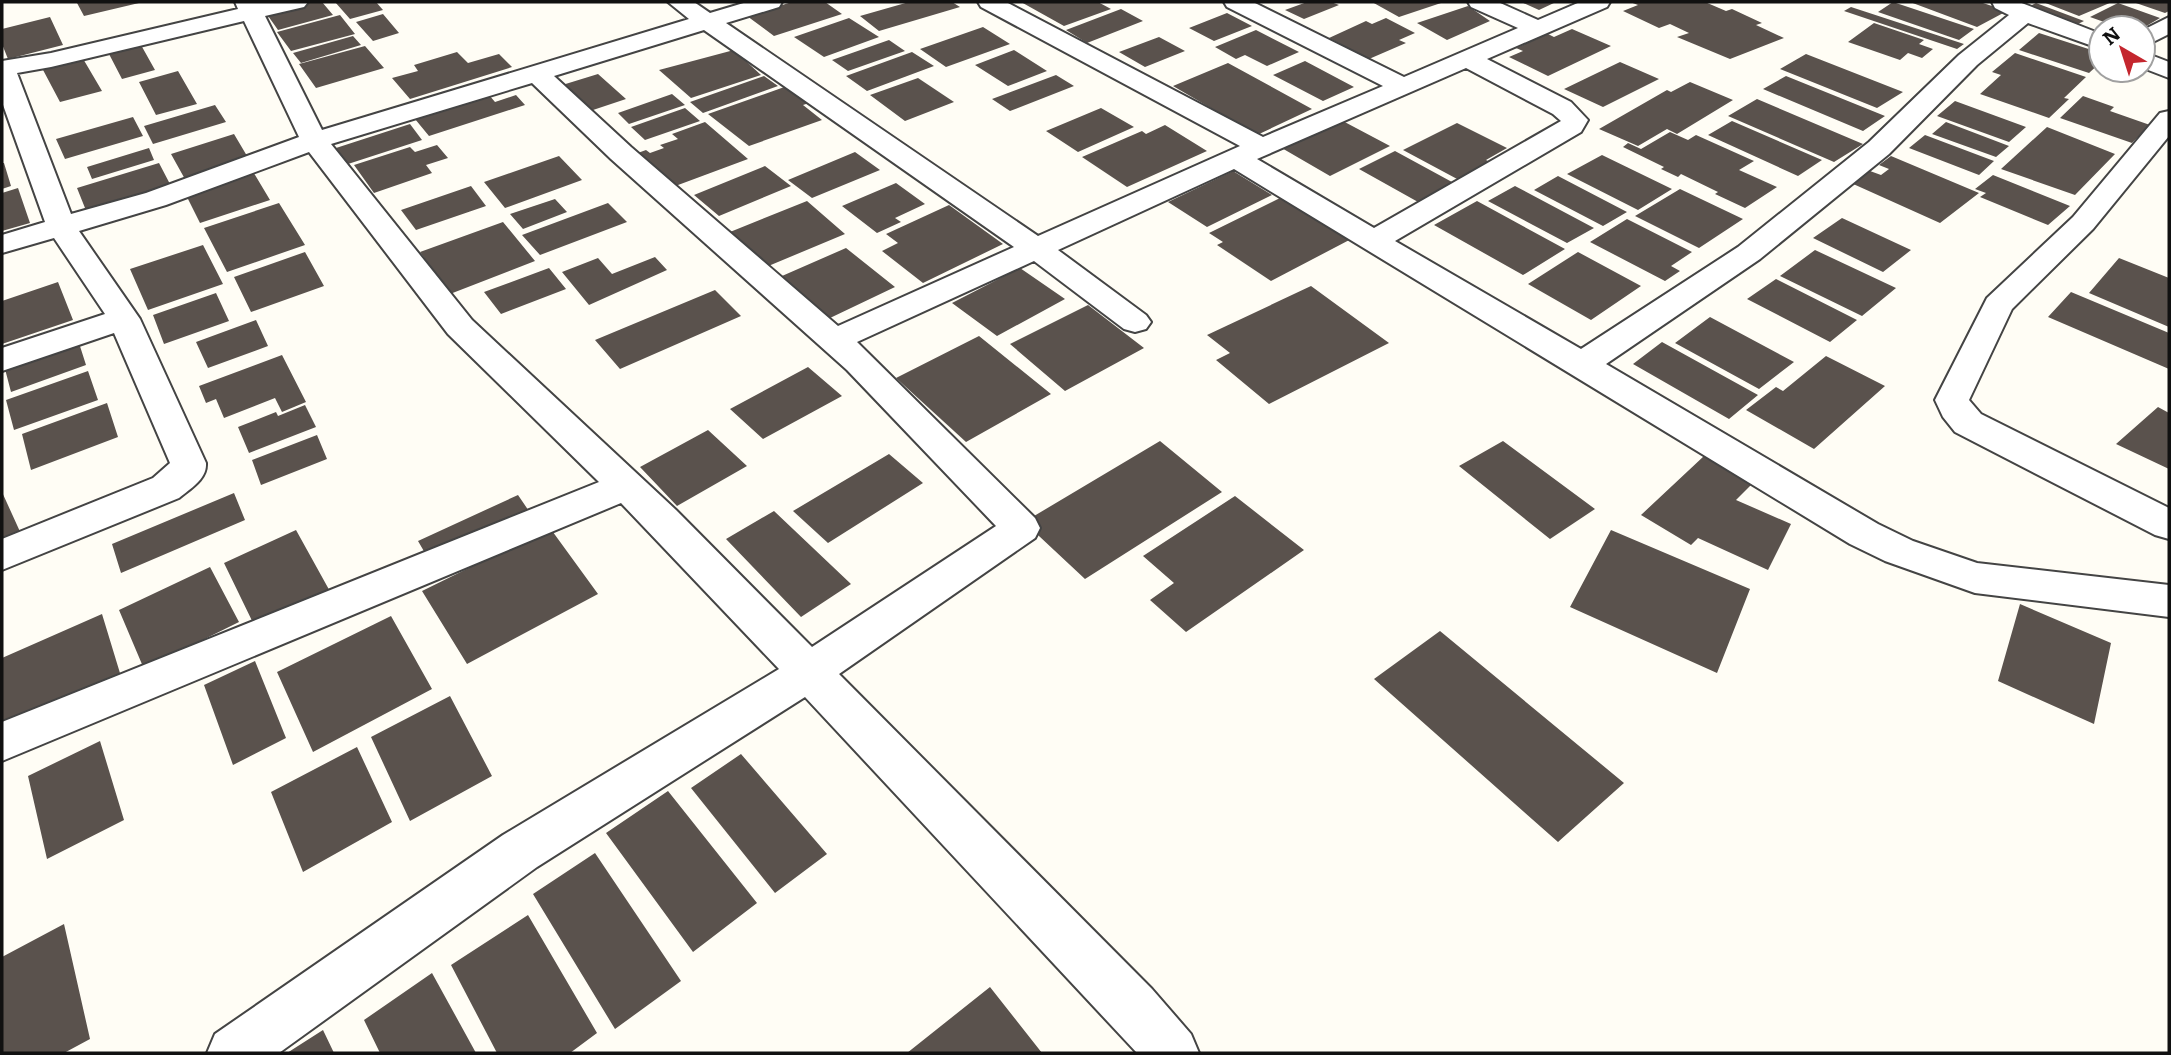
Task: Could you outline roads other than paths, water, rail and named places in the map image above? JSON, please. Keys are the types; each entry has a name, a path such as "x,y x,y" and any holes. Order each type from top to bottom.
{"street":[{"path":"2,555 166,488 188,470 188,463 124,319 61,226 2,68 51,61 248,7 296,2"},
{"path":"679,2 1036,248 1135,322"},
{"path":"2,244 156,198 314,141 771,2"},
{"path":"989,2 1249,153 1373,241 1864,534 1899,551 1975,578 2169,601"},
{"path":"1235,2 1405,87"},
{"path":"1479,2 1539,29"},
{"path":"834,340 1249,153 1599,2"},
{"path":"248,7 314,141 460,327 625,486 808,672 1133,1008 1172,1053"},
{"path":"1581,365 1749,253 1879,148 1968,60 2013,8 2087,37"},
{"path":"1373,241 1572,126 1575,120 1570,113 1467,60"},
{"path":"234,1053 520,851 808,672 1021,528 859,362 621,153 537,74"},
{"path":"2169,119 2083,223 1998,305 1952,400 1955,409 1968,423 2169,525"},
{"path":"2,360 124,319"},
{"path":"2,742 625,486"}]}
